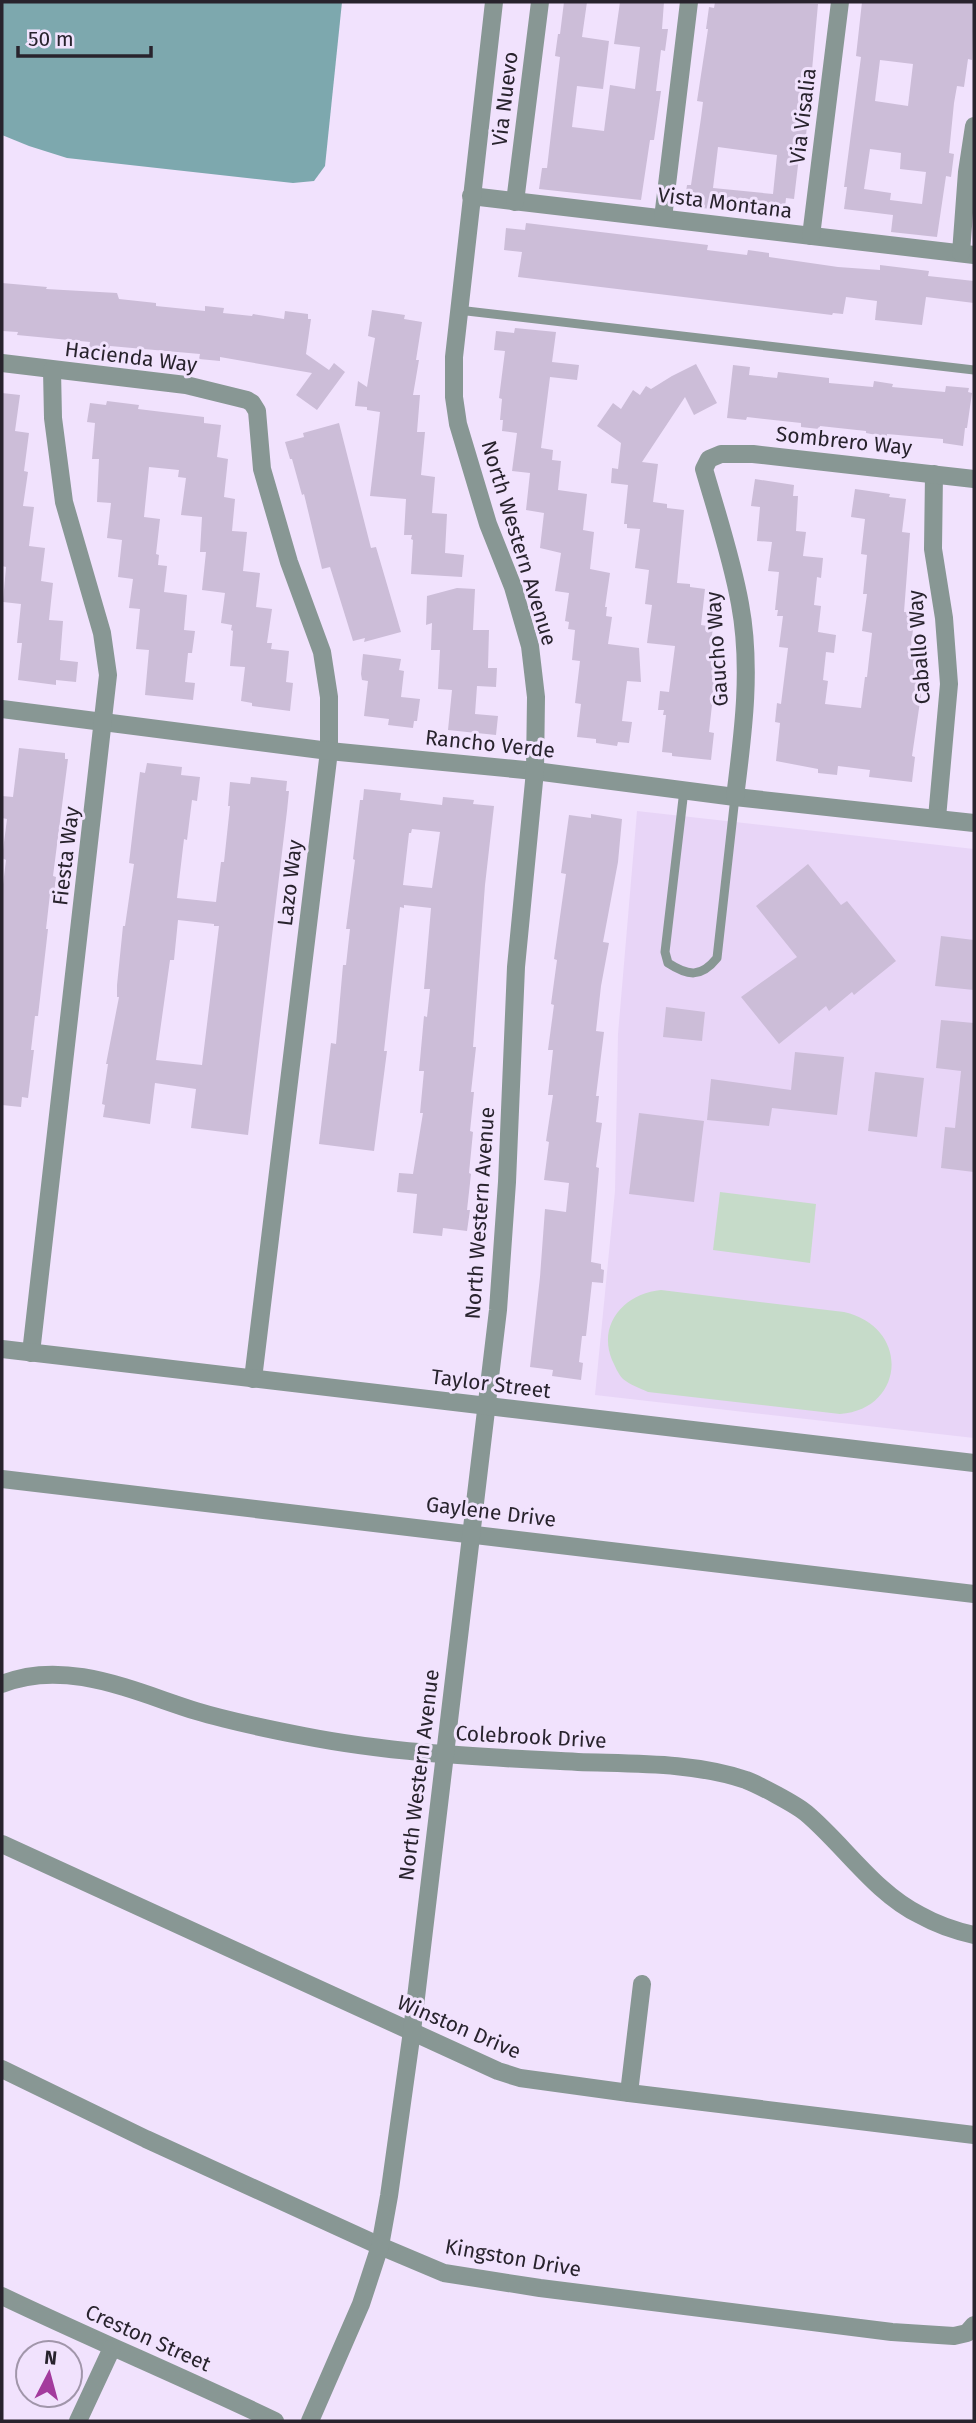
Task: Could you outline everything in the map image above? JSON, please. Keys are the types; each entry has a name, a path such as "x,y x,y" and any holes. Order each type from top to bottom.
{"street":[{"name":"North Western Avenue","path":"310,2421 361,2304 380,2246 412,2031 498,1310 507,1182 516,967 535,771 537,697 530,646 513,587 488,524 458,424 454,383 458,310 494,2"},
{"name":"Via Nuevo","path":"515,202 540,2"},
{"path":"663,219 689,2"},
{"name":"Via Visalia","path":"811,236 840,2"},
{"path":"967,254 967,172 974,126"},
{"name":"Vista Montana","path":"471,196 967,254"},
{"name":"Hacienda Way","path":"2,363 186,385 252,403"},
{"name":"Fiesta Way","path":"32,1353 108,676 102,633 64,502 53,418 52,370"},
{"name":"Lazo Way","path":"252,403 257,411 262,469 289,562 322,652 329,697 329,751 253,1379"},
{"name":"Sombrero Way","path":"709,459 721,454 752,454 974,479"},
{"name":"Gaucho Way","path":"709,459 704,469 741,607 746,682 734,797"},
{"name":"Caballo Way","path":"934,474 933,549 944,618 949,684 937,818"},
{"name":"Rancho Verde","path":"2,709 329,751 535,771 734,797 974,823"},
{"name":"Taylor Street","path":"2,1349 974,1463"},
{"name":"Gaylene Drive","path":"2,1479 974,1594"},
{"name":"Colebrook Drive","path":"2,1684 16,1678 41,1674 93,1680 136,1690 196,1711 262,1728 339,1743 444,1755 657,1766 709,1771 747,1780 804,1811 880,1886 918,1915 974,1935"},
{"name":"Winston Drive","path":"2,1844 486,2066 520,2078 974,2135"},
{"path":"629,2093 642,1984"},
{"name":"Kingston Drive","path":"2,2069 146,2138 444,2273 540,2288 892,2332 954,2336 967,2333 973,2327"},
{"name":"Creston Street","path":"2,2296 275,2421"},
{"path":"78,2421 112,2348"}],"lane":[{"path":"458,310 974,370"},
{"path":"684,790 665,952 668,963 691,974 708,969 717,958 734,797"}],"shaded area":[{"path":"2,2 342,2 325,166 314,181 293,183 67,158 2,135"},
{"path":"637,811 974,849 974,1438 595,1395 615,1191 618,1034"},
{"path":"720,1192 816,1204 810,1263 713,1250"},
{"path":"661,1290 844,1312 866,1321 881,1334 889,1350 892,1367 887,1384 877,1399 861,1409 840,1414 648,1392 629,1383 620,1375 612,1360 608,1334 618,1312 626,1304 648,1292"}],"building":[{"path":"564,2 587,2 582,37 609,41 603,89 577,86 572,127 604,131 610,85 635,89 640,47 614,44 620,2 664,2 662,29 668,29 665,51 661,50 656,91 661,91 641,200 539,189 542,168 547,168 560,57 555,56"},
{"path":"715,2 818,4 804,158 799,157 794,199 786,198 784,217 684,206 687,185 691,185 701,118 703,102 697,101 709,7 714,8","holes":["718,147 777,155 773,194 713,188"]},
{"path":"862,2 974,2 972,60 968,59 964,87 957,86 949,153 954,154 951,177 946,176 937,237 891,232 893,215 844,209 847,187 844,187 861,57 856,56","holes":["880,60 913,64 908,106 875,101","870,149 901,153 900,169 926,172 922,204 890,200 891,193 864,189"]},
{"path":"526,223 708,245 707,250 747,255 748,250 769,253 769,257 838,267 880,270 880,265 929,271 928,276 974,281 974,303 926,297 922,325 875,320 877,301 846,297 843,314 832,315 518,277 522,252 504,250 506,228 525,230"},
{"path":"2,283 47,287 46,289 117,293 119,299 156,303 156,306 205,311 205,306 224,308 223,313 252,316 284,319 285,311 308,314 308,319 311,319 306,354 329,370 334,363 345,372 317,410 296,395 312,373 220,357 220,361 199,359 200,354 110,346 109,350 89,348 90,342 17,335 18,332 2,331"},
{"path":"372,310 405,315 404,319 422,322 413,395 420,395 417,432 425,432 421,475 435,477 432,513 447,514 445,553 464,555 462,577 411,574 413,540 412,535 404,535 406,499 370,496 380,412 355,406 358,381 367,387 375,338 368,336"},
{"path":"515,328 556,332 552,362 579,365 577,380 550,377 541,448 553,450 552,460 561,461 558,490 587,494 583,530 594,532 590,569 610,573 605,607 606,616 612,617 608,644 639,648 641,682 627,681 622,721 632,722 629,743 618,742 617,746 596,743 596,739 577,737 581,704 575,703 580,661 572,660 575,630 568,629 569,622 565,621 569,593 555,591 561,553 540,548 544,513 526,510 530,473 512,471 517,433 502,431 503,420 500,420 502,399 499,398 505,351 494,350 496,331 514,333"},
{"path":"696,364 717,403 694,415 685,397 642,462 658,464 653,502 667,504 667,508 684,510 677,583 705,589 701,625 713,627 709,659 717,660 709,732 714,733 711,760 672,756 672,753 662,752 666,715 663,715 664,710 658,710 660,691 669,692 675,646 647,643 652,605 645,604 649,570 635,568 640,529 627,528 627,524 624,524 628,485 611,483 612,468 618,469 621,443 597,426 613,403 621,409 633,390 640,395 646,386 651,389"},
{"path":"733,365 750,367 749,375 777,378 778,372 829,378 829,383 873,387 874,381 893,384 892,387 945,392 946,386 969,388 968,392 972,393 963,446 943,443 943,439 887,434 887,437 866,431 820,426 819,429 801,427 801,423 747,417 746,420 727,418"},
{"path":"2,393 20,395 15,431 29,433 24,471 28,472 23,506 34,507 29,546 45,548 41,581 53,583 49,620 63,621 60,660 78,662 76,682 56,680 56,685 18,680 22,643 17,643 21,604 3,602 6,567 2,566"},
{"path":"107,401 139,405 138,409 204,417 204,423 221,425 217,457 228,459 224,497 235,499 232,531 247,532 243,571 260,573 256,607 272,609 267,643 272,643 271,649 289,651 286,682 293,683 290,711 252,706 252,703 241,701 245,667 230,666 232,625 221,623 225,593 202,590 206,552 200,552 202,517 181,515 186,478 178,477 179,470 149,467 144,517 160,519 156,554 159,555 158,565 167,566 164,592 187,595 184,630 195,631 192,653 188,653 185,682 195,683 193,700 145,695 149,650 136,649 140,609 129,608 133,579 118,577 122,540 107,538 111,503 97,502 99,459 92,459 95,423 87,422 90,403 106,405"},
{"path":"339,423 371,548 376,547 401,632 364,642 365,638 353,641 330,567 322,569 304,494 302,495 285,442 304,437 303,433"},
{"path":"755,479 794,485 793,496 798,496 796,531 806,532 803,556 823,558 821,578 817,577 814,605 821,606 818,632 836,635 834,653 826,652 823,680 828,681 825,704 861,708 867,677 872,633 862,631 867,594 863,594 867,555 861,554 865,519 851,517 855,489 906,499 902,532 910,533 904,612 915,613 911,646 920,647 916,687 922,688 912,756 915,757 912,782 869,777 870,770 838,766 837,775 818,773 818,769 776,761 780,723 775,722 777,703 781,704 788,648 779,647 783,616 777,616 778,610 775,610 779,572 768,571 772,542 757,541 760,507 751,506"},
{"path":"457,588 475,589 473,630 489,630 488,668 497,668 496,687 477,686 475,714 498,716 496,735 448,730 452,690 438,689 440,650 431,650 432,623 426,625 427,596"},
{"path":"363,654 401,659 399,670 404,671 401,697 420,699 417,721 414,721 413,728 388,725 389,719 364,716 368,681 362,680"},
{"path":"19,748 65,753 65,759 68,759 53,876 56,877 54,894 50,894 38,1016 35,1016 28,1098 22,1097 21,1107 2,1105 2,893 6,860 2,858 7,819 2,818 2,796 13,797"},
{"path":"147,763 182,767 181,775 200,777 197,801 192,800 187,840 184,839 177,898 216,902 221,862 224,862 230,782 250,784 251,777 287,781 287,811 248,1135 191,1128 196,1089 155,1083 150,1124 103,1117 106,1064 119,997 117,985 123,926 134,864 129,863 136,804 140,772 145,773","holes":["178,920 219,926 202,1065 156,1060 170,960 174,960"]},
{"path":"364,789 401,793 400,800 442,805 443,797 474,800 473,804 494,806 485,885 473,1047 476,1047 471,1092 474,1092 470,1131 473,1132 467,1231 443,1228 442,1236 413,1233 417,1194 397,1192 399,1173 413,1174 423,1113 420,1113 424,1071 419,1071 424,1016 427,1017 430,989 424,989 431,908 404,905 404,908 400,907 384,1051 387,1051 374,1151 319,1144 331,1043 336,1044 343,965 346,965 350,929 346,929 353,859 360,800 363,800","holes":["412,829 440,832 432,888 403,885 409,833"]},
{"path":"591,814 622,819 618,862 603,942 609,943 596,1031 604,1032 596,1096 599,1096 596,1122 602,1123 596,1167 599,1168 591,1262 601,1264 601,1269 604,1270 603,1283 592,1282 586,1336 582,1336 579,1362 583,1363 581,1380 552,1376 553,1370 530,1367 545,1209 566,1212 569,1183 544,1180 549,1142 546,1141 553,1095 548,1095 553,1050 548,1050 557,960 554,959 566,874 561,873 569,815 591,818"},
{"path":"808,864 841,905 847,901 896,961 854,995 852,992 829,1011 826,1006 779,1044 741,997 797,957 756,906"},
{"path":"941,936 974,940 974,990 935,986"},
{"path":"666,1007 705,1012 702,1041 663,1037"},
{"path":"941,1020 974,1023 974,1172 941,1168 945,1127 955,1128 961,1071 936,1068"},
{"path":"795,1052 844,1057 837,1115 772,1108 769,1126 707,1120 711,1079 791,1090"},
{"path":"875,1072 924,1078 917,1137 868,1131"},
{"path":"639,1113 704,1121 694,1202 629,1194"}]}
